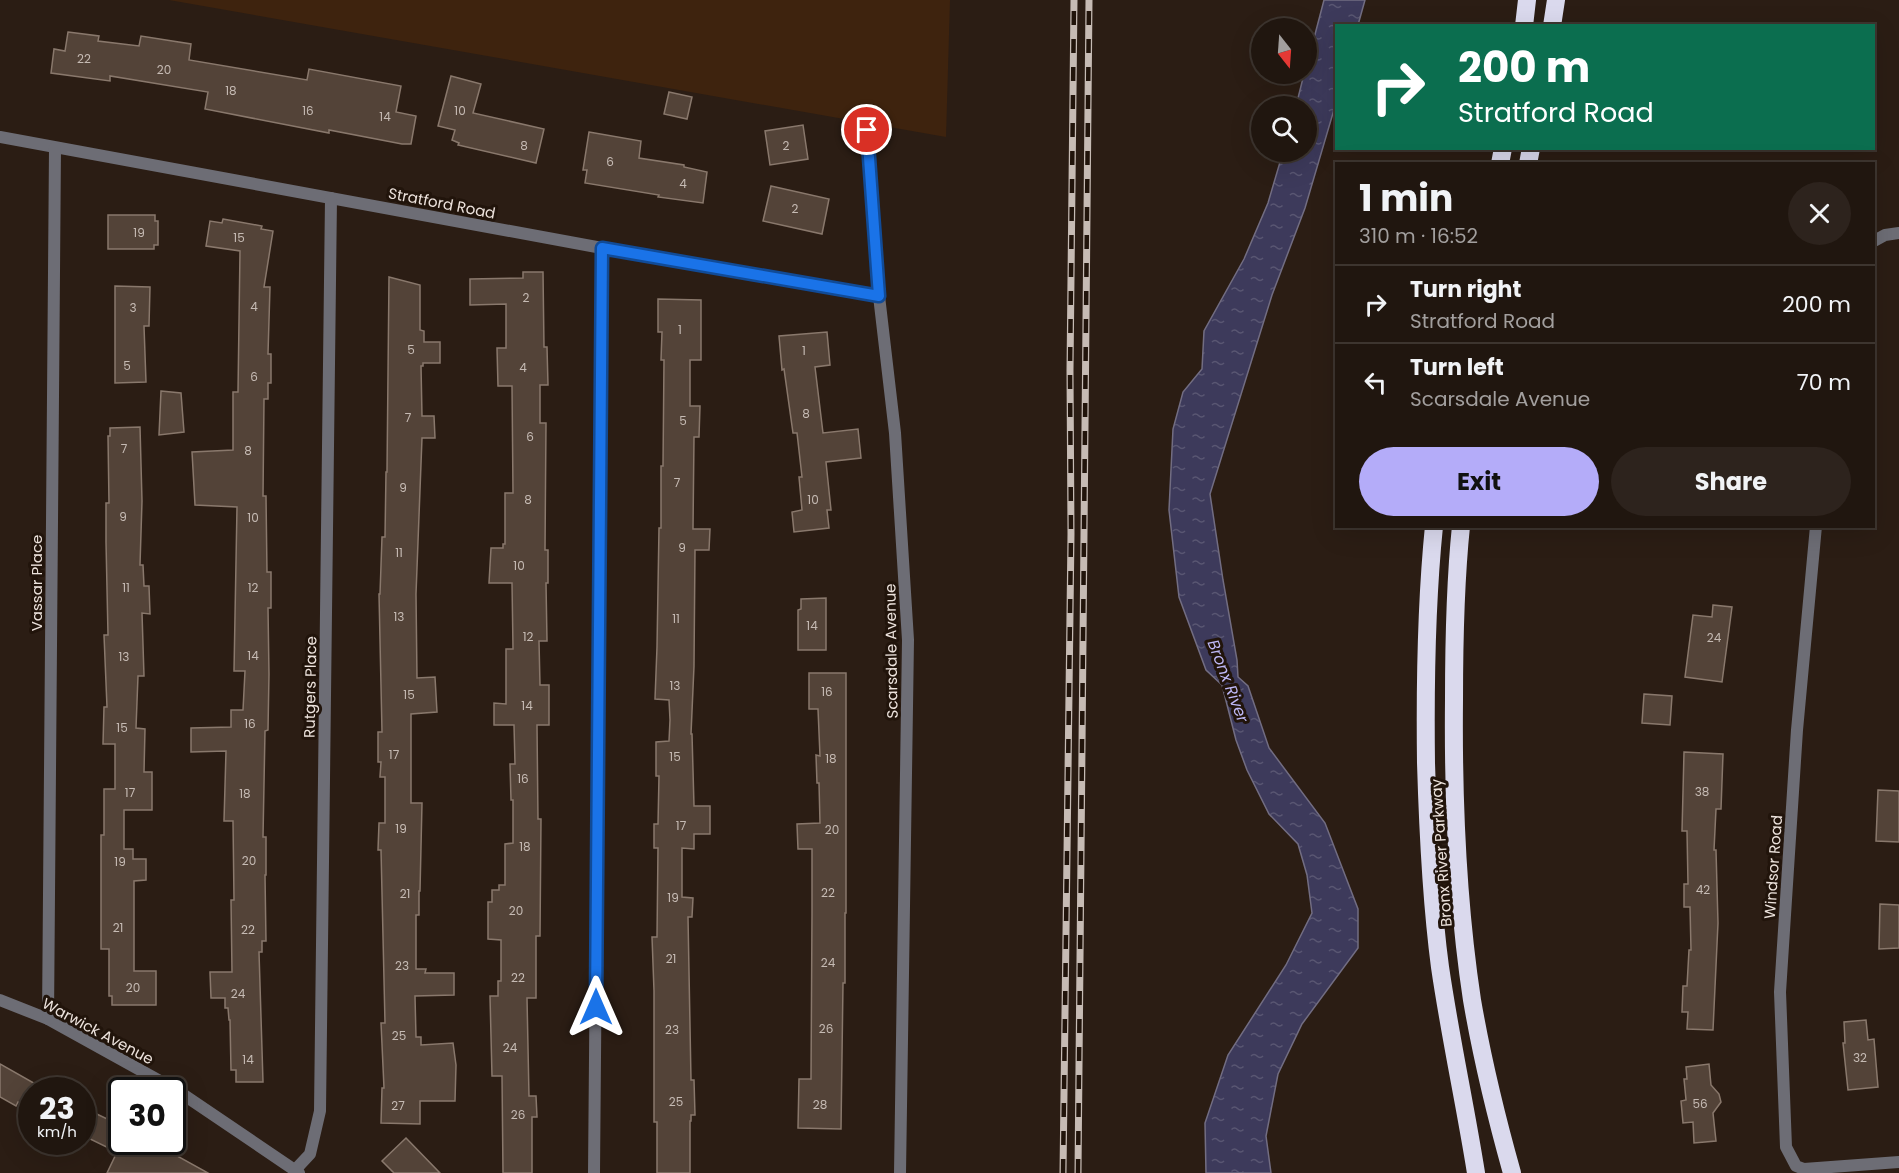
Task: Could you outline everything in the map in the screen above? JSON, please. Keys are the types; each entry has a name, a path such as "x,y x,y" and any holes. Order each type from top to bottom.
{"highway":[{"path":"1524,24 1527,0"},
{"path":"1552,24 1556,0"},
{"name":"Bronx River Parkway","path":"1434,528 1426,683 1431,871 1434,916 1446,1009 1476,1173"},
{"name":"Bronx River Parkway","path":"1461,528 1455,621 1454,724 1456,816 1462,909 1472,999 1492,1100 1512,1173"}],"street":[{"name":"Scarsdale Avenue","path":"867,130 879,296 896,433 908,640 900,1173"},
{"name":"Stratford Road","path":"0,137 602,248 879,296"},
{"name":"Vassar Place","path":"48,1019 55,148"},
{"name":"Rutgers Place","path":"297,1171 310,1154 320,1111 331,198"},
{"path":"1875,240 1884,235 1899,233"},
{"path":"594,1173 602,248"},
{"name":"Windsor Road","path":"1816,528 1797,730 1780,992 1786,1147 1796,1166 1803,1169 1899,1162"},
{"name":"Warwick Avenue","path":"0,1000 48,1019 178,1090 297,1171"}],"shaded area":[{"path":"169,0 950,0 946,137"}],"water":[{"name":"Bronx River","path":"1324,0 1365,0 1358,24 1335,24 1335,106 1305,208 1272,295 1210,494 1238,677 1248,686 1269,748 1325,823 1358,909 1358,948 1302,1024 1278,1074 1266,1136 1271,1173 1206,1173 1205,1123 1228,1055 1286,965 1312,913 1307,875 1298,844 1269,814 1247,770 1236,740 1222,685 1206,670 1179,597 1169,510 1173,429 1183,392 1202,369 1204,331 1244,259 1268,203 1280,162 1317,162 1317,96 1298,96 1302,84 1317,84 1317,27"}],"building":[{"path":"68,32 99,36 98,41 139,46 141,36 191,44 189,60 307,80 309,69 401,86 396,112 416,116 411,144 329,130 329,133 205,109 208,92 110,76 110,81 51,73 54,49 65,51"},
{"path":"451,76 481,84 473,113 544,129 536,163 458,145 459,143 452,140 455,130 438,126"},
{"path":"669,92 692,97 687,119 664,114"},
{"path":"803,125 808,159 770,165 765,131"},
{"path":"589,132 641,141 639,158 684,165 684,167 707,172 703,203 585,183 587,170 583,170"},
{"path":"771,186 829,199 822,234 763,221"},
{"path":"108,215 155,215 155,221 158,221 158,245 154,245 154,249 108,249"},
{"path":"223,219 262,226 261,229 273,231 264,287 270,287 268,354 271,354 271,383 268,383 268,399 264,399 263,496 266,496 267,572 271,572 271,608 268,608 268,730 265,731 263,837 266,837 266,941 262,941 262,952 259,952 263,1082 236,1082 236,1070 231,1070 228,1008 225,1008 225,998 211,998 210,972 232,972 233,821 224,821 226,751 191,752 191,728 231,727 231,710 243,710 245,671 234,671 237,507 195,505 192,452 233,450 233,392 238,392 240,251 206,246 210,221 222,223"},
{"path":"523,272 543,272 544,347 547,347 548,385 540,385 540,423 546,423 545,550 548,550 548,583 546,583 547,641 539,641 540,685 549,685 549,725 537,725 538,819 541,819 540,936 536,936 536,998 527,998 529,1096 536,1096 537,1117 532,1117 532,1173 503,1173 502,1076 492,1076 490,996 498,996 498,981 501,981 501,940 488,939 488,902 492,902 492,890 499,890 499,885 505,885 505,844 513,843 510,764 515,764 514,725 494,725 494,703 506,704 506,649 513,649 512,583 489,583 491,548 503,548 505,544 505,493 513,493 512,386 498,386 497,348 506,348 506,304 470,305 470,279 523,278"},
{"path":"389,277 420,285 420,330 424,331 424,342 440,342 440,363 423,363 421,366 422,416 434,416 435,438 422,438 416,594 417,678 435,677 437,712 411,714 411,803 422,803 419,915 416,915 416,969 426,969 425,973 454,973 454,995 415,996 416,1037 421,1037 421,1045 453,1043 456,1065 455,1101 420,1101 420,1124 381,1123 382,1088 384,1088 381,1023 385,1023 381,850 378,850 379,823 385,823 385,777 380,777 381,762 378,762 378,732 382,732 379,594 382,537 385,537"},
{"path":"115,286 150,287 149,326 144,326 146,382 115,383"},
{"path":"658,299 701,300 701,360 690,360 690,406 700,406 699,437 694,437 693,529 710,529 709,550 695,550 691,734 694,806 710,806 710,834 694,834 694,849 682,848 682,897 693,898 692,917 688,917 691,1080 694,1080 695,1115 691,1115 690,1121 690,1173 657,1173 657,1122 654,1122 652,937 657,937 658,848 654,848 654,824 658,824 659,776 656,776 656,742 669,741 670,720 669,700 655,699 661,466 663,466 664,360 661,360 662,332 658,332"},
{"path":"827,332 830,365 815,367 823,433 858,429 861,458 826,462 831,510 827,510 829,528 794,532 792,512 802,510 799,477 802,477 797,433 793,433 784,369 782,370 779,336"},
{"path":"161,391 181,393 184,432 159,435"},
{"path":"140,427 142,501 140,565 143,565 144,586 149,586 150,614 142,613 144,676 138,676 136,728 145,729 144,772 152,772 152,810 124,810 124,849 133,849 133,859 146,859 146,880 134,881 134,971 156,971 156,1005 112,1005 112,996 109,996 109,949 101,949 101,835 104,835 104,789 115,789 115,744 103,744 104,707 107,707 104,635 108,635 106,503 109,503 108,436 110,436 110,428"},
{"path":"826,598 826,650 798,650 798,610 801,609 801,599"},
{"path":"1713,605 1732,607 1722,682 1685,677 1693,615 1712,617"},
{"path":"809,673 846,673 846,913 841,1129 798,1128 799,1079 811,1079 812,849 798,849 797,824 820,823 816,755 820,756 818,709 809,709"},
{"path":"1644,694 1672,696 1670,725 1642,723"},
{"path":"1684,752 1723,754 1721,809 1716,809 1714,850 1716,850 1718,923 1713,1030 1687,1029 1688,1012 1682,1012 1683,986 1687,986 1689,950 1691,950 1690,907 1684,907 1684,884 1688,884 1687,831 1682,831"},
{"path":"1878,790 1899,791 1899,842 1876,841"},
{"path":"1880,904 1899,905 1899,948 1879,949"},
{"path":"1866,1020 1868,1040 1874,1039 1878,1087 1848,1090 1843,1043 1845,1043 1844,1022"},
{"path":"0,1064 23,1077 18,1077 16,1106 0,1097"},
{"path":"1709,1064 1711,1085 1719,1094 1721,1102 1713,1113 1716,1141 1694,1143 1693,1122 1683,1123 1681,1101 1686,1100 1684,1079 1687,1079 1686,1067"},
{"path":"96,1114 108,1119 108,1148 96,1142"},
{"path":"406,1138 440,1173 394,1173 382,1161"},
{"path":"116,1155 175,1155 208,1173 107,1173"}],"railway":[{"path":"1063,1173 1071,534 1070,371 1074,0"},
{"path":"1078,1173 1089,0"}],"route":[{"path":"596,1007 602,248 879,296 867,130"}]}
